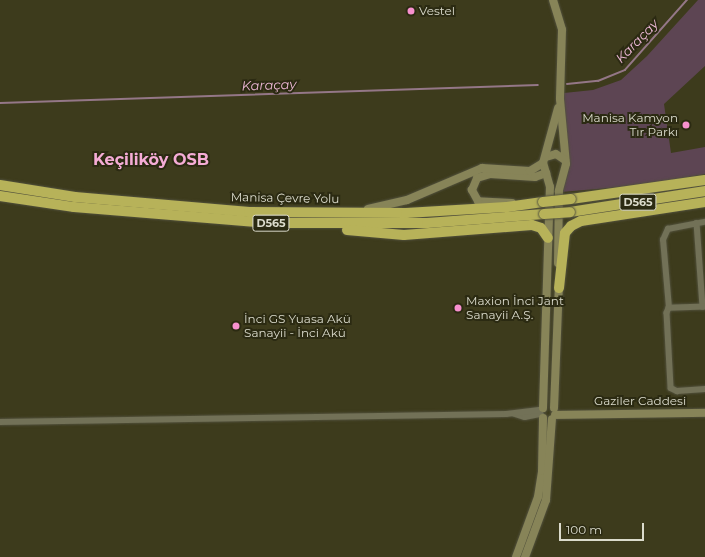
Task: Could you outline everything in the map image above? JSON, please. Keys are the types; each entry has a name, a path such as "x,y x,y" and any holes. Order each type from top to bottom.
{"highway":[{"name":"Manisa Çevre Yolu","path":"0,185 162,206 249,212 406,213 543,202 705,180"},
{"name":"Manisa Çevre Yolu","path":"0,196 74,207 187,219 311,224 427,223 570,212 705,191"},
{"path":"559,288 565,233 571,226 581,221 705,202"},
{"path":"311,224 404,235 532,225 541,228 548,238"}],"street":[{"path":"516,557 538,497 548,413 559,288 557,224 562,174 566,167 560,99 562,30 553,0"},
{"path":"525,557 546,500 548,413 548,238 550,187 546,173 545,160 560,99"},
{"path":"316,212 387,206 482,168 530,171 556,154 565,160"},
{"path":"531,203 478,201 473,196 473,184 482,175 523,178 546,173 556,177 562,174"},
{"path":"705,222 668,229 663,240 669,308 671,388 677,391 705,389"},
{"path":"669,308 704,307 697,223"},
{"path":"0,422 548,413"},
{"name":"Gaziler Caddesi","path":"548,413 705,413"}],"shaded area":[{"path":"0,0 705,0 705,557 0,557"},
{"path":"698,0 705,0 705,66 664,104 671,153 705,147 705,174 645,185 561,192 568,170 562,125 564,93 593,90 621,80 647,56"}],"waterway":[{"name":"Karaçay","path":"567,84 598,81 625,70 687,0"},
{"name":"Karaçay","path":"0,103 538,85"}],"place":[{"name":"Vestel","path":"411,11"},
{"name":"Manisa Kamyon Tır Parkı","path":"686,125"},
{"name":"Maxion İnci Jant Sanayii A.Ş.","path":"458,308"},
{"name":"İnci GS Yuasa Akü Sanayii - İnci Akü","path":"236,326"}],"district":[{"name":"Keçiliköy OSB","path":"151,160"}]}
